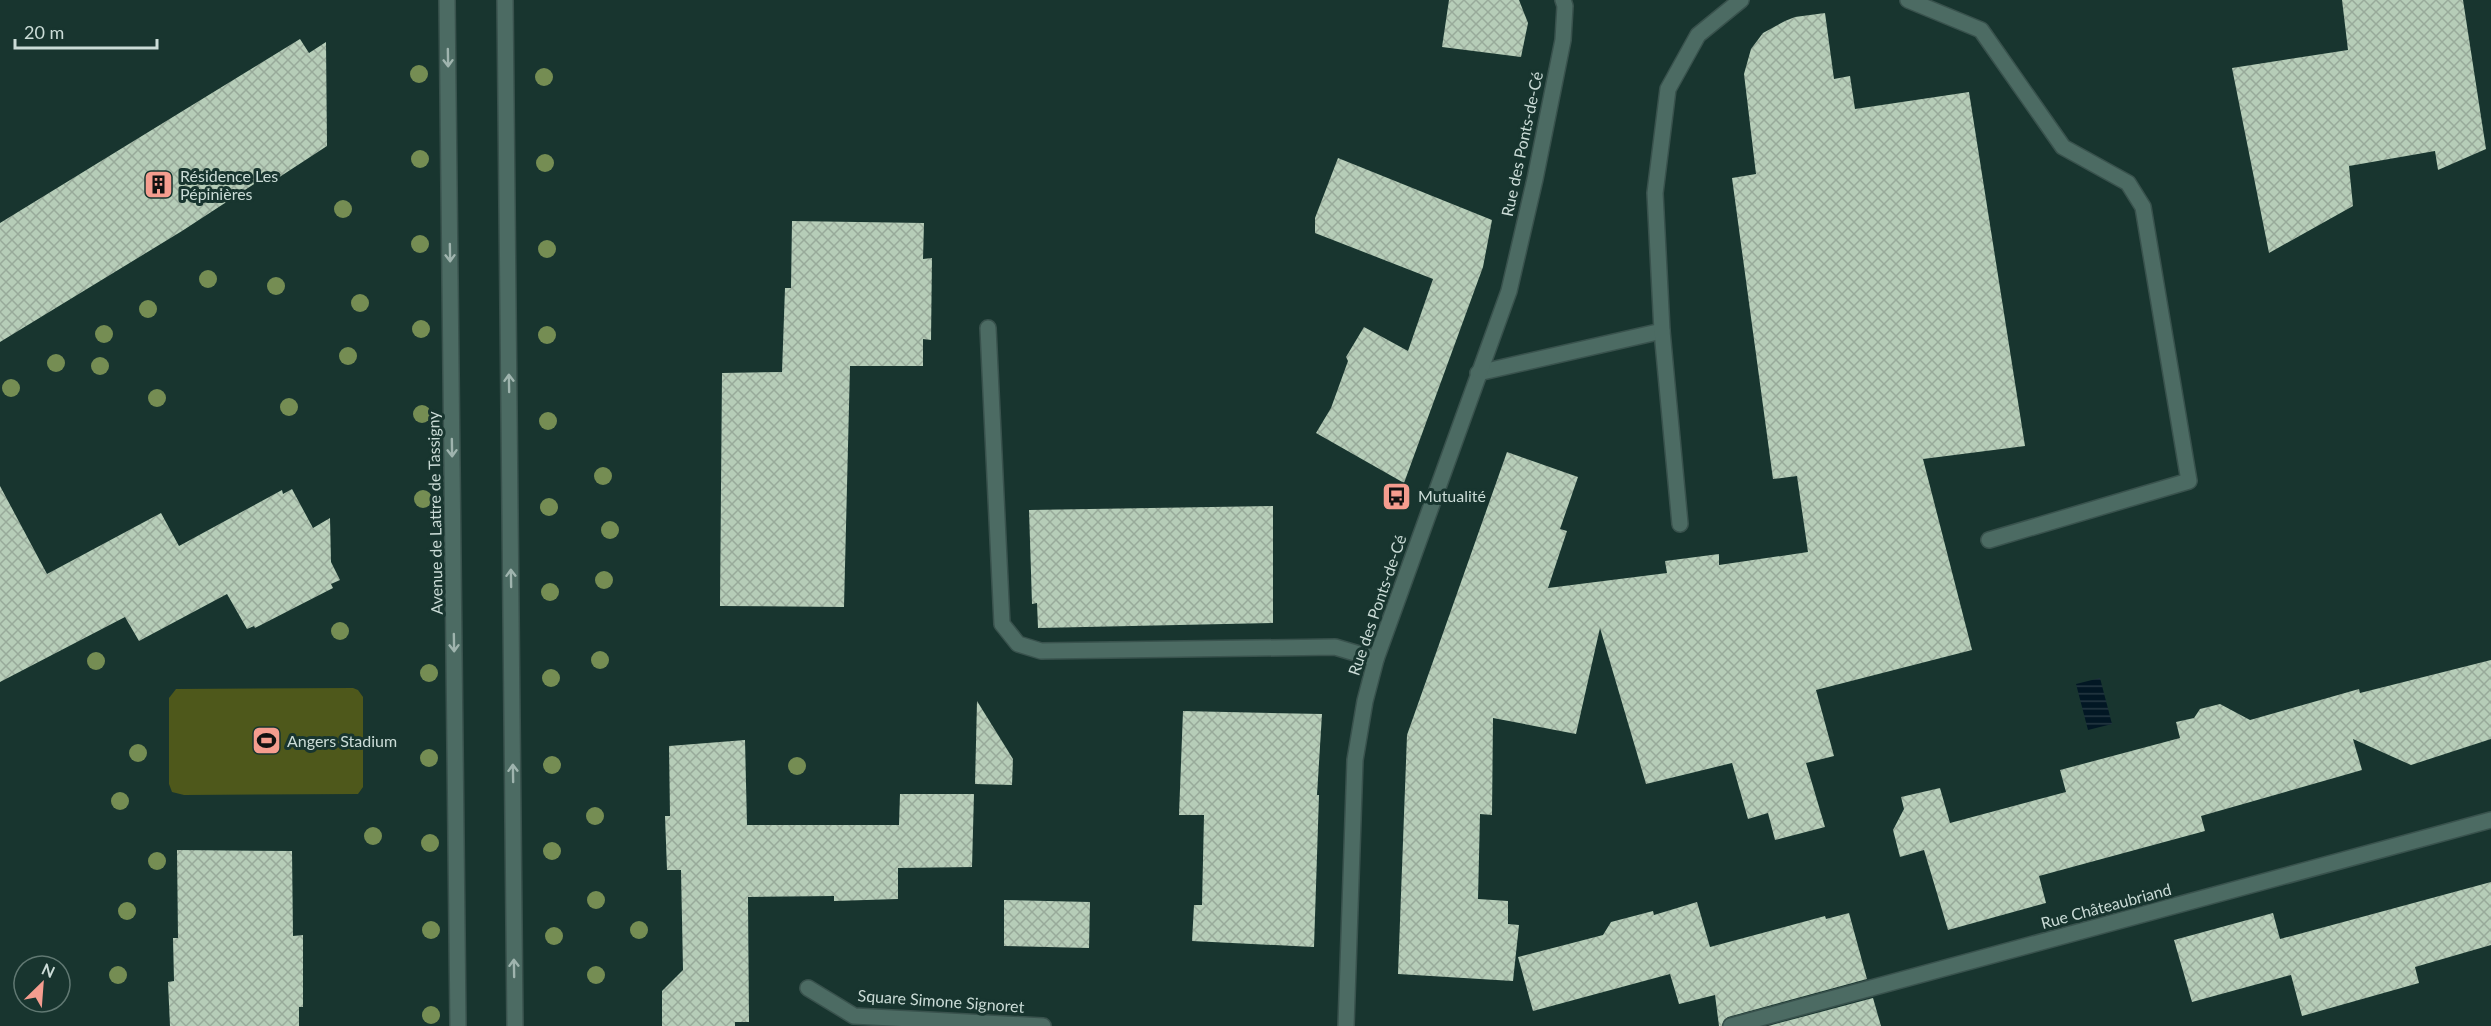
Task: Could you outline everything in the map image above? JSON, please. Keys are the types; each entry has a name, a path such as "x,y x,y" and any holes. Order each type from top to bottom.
{"street":[{"name":"Avenue de Lattre de Tassigny","path":"447,0 458,1026"},
{"path":"505,0 515,1026"},
{"name":"Rue des Ponts-de-Cé","path":"1346,1026 1355,760 1365,701 1376,659 1509,291 1535,179 1563,40 1565,6 1563,0"},
{"path":"1680,524 1662,332 1654,193 1668,89 1698,35 1741,0"},
{"path":"1908,0 1981,30 2063,147 2128,183 2143,207 2189,481 1989,540"},
{"path":"988,328 1002,624 1018,644 1041,651 1335,647 1376,659"},
{"path":"1478,373 1662,332"},
{"name":"Rue Châteaubriand","path":"1731,1026 2491,820"},
{"name":"Square Simone Signoret","path":"808,987 854,1016 1043,1026"}],"green space":[{"name":"Angers Stadium","path":"353,688 358,690 363,697 363,787 358,794 184,795 172,792 169,784 169,698 176,689"}],"water":[{"path":"2100,678 2112,724 2088,730 2076,684"}],"building":[{"path":"1449,0 1519,0 1528,23 1521,57 1442,47"},
{"path":"2342,0 2463,0 2486,149 2438,170 2435,151 2349,166 2353,206 2269,253 2232,68 2348,50"},
{"path":"1825,13 1834,79 1850,76 1855,109 1969,92 2025,446 1923,459 1972,650 1816,690 1834,756 1806,763 1825,827 1775,840 1768,813 1748,819 1732,763 1646,784 1600,628 1576,734 1493,718 1492,815 1480,814 1478,899 1508,901 1508,924 1519,925 1513,981 1398,974 1407,735 1507,452 1578,477 1560,529 1567,531 1548,588 1667,573 1665,561 1719,554 1719,565 1808,552 1797,476 1773,479 1732,178 1756,174 1744,74 1751,49 1763,33 1785,21 1795,17"},
{"name":"Résidence Les Pépinières","path":"300,39 309,53 326,42 327,146 278,178 274,171 182,231 0,342 0,223"},
{"path":"1338,158 1492,220 1483,267 1404,483 1316,433 1331,408 1348,361 1346,357 1364,327 1408,351 1433,279 1315,233 1315,218"},
{"path":"792,221 924,223 923,259 932,258 931,340 923,339 923,366 850,366 844,607 720,606 722,373 782,372 785,288 791,288"},
{"path":"0,486 47,574 161,513 179,546 282,490 283,494 292,489 313,528 330,518 331,562 340,580 331,584 333,588 255,628 254,626 247,629 227,594 139,641 125,617 0,682"},
{"path":"1273,506 1273,623 1038,628 1037,603 1032,604 1029,510"},
{"path":"2491,660 2491,739 2411,765 2353,739 2362,770 2201,816 2205,831 2039,876 2046,903 1948,930 1924,850 1900,857 1893,830 1904,809 1901,797 1940,788 1950,823 2066,792 2060,770 2180,738 2176,722 2194,718 2200,709 2220,704 2250,720 2359,689 2360,693"},
{"path":"977,701 1013,759 1012,785 975,784"},
{"path":"1183,711 1322,714 1317,795 1319,795 1314,947 1192,941 1194,905 1202,905 1204,815 1179,815"},
{"path":"745,740 747,825 899,825 900,794 974,794 972,867 898,868 898,899 834,901 834,896 748,897 749,1022 735,1022 735,1026 662,1026 662,991 683,970 681,870 667,870 665,816 670,816 669,746"},
{"path":"177,850 292,851 293,936 303,935 303,1007 299,1007 299,1026 170,1026 168,982 174,981 173,938 178,938"},
{"path":"2491,882 2491,945 2415,967 2419,983 2302,1016 2291,975 2192,1002 2174,940 2273,913 2280,939"},
{"path":"1004,900 1090,902 1089,948 1004,946"},
{"path":"1697,902 1710,947 1825,916 1826,919 1849,913 1867,979 1728,1017 1722,1026 1719,1026 1715,995 1679,1004 1670,974 1533,1011 1518,957 1603,935 1611,922 1653,911 1654,915"},
{"path":"1873,998 1881,1026 1768,1026"}],"place":[{"name":"Résidence Les Pépinières","path":"159,185"},
{"name":"Mutualité","path":"1397,496"},
{"name":"Angers Stadium","path":"266,741"}]}
